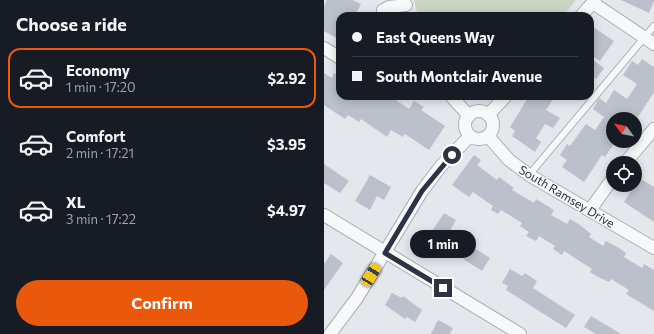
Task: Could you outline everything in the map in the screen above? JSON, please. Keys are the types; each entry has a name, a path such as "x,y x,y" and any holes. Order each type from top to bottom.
{"street":[{"path":"584,12 594,1 650,41"},
{"path":"383,9 389,7 406,7"},
{"path":"324,48 336,56"},
{"path":"454,100 468,116"},
{"path":"488,115 502,100"},
{"path":"480,111 488,115 493,123 493,128 488,136 479,139 470,136 465,128 468,116 472,113 480,111"},
{"path":"631,156 654,129"},
{"path":"330,334 357,298 422,191 441,166 470,136"},
{"name":"South Ramsey Drive","path":"488,136 509,160 529,175 654,248"},
{"path":"590,210 606,188"},
{"path":"324,216 520,334"}],"lane":[{"path":"594,97 650,41 654,26"},
{"path":"529,175 591,100"}],"green space":[{"path":"414,0 576,0 566,12 417,12"}],"building":[{"path":"327,0 353,0 361,4 357,12 336,12 336,38 324,31 324,6"},
{"path":"621,0 654,0 654,1 649,13"},
{"path":"594,28 614,41 600,61 594,57"},
{"path":"642,59 654,67 654,92 641,112 606,112 606,148 611,148 605,157 602,155 584,182 562,167 567,160 560,155 567,144 570,146 586,124 595,130 604,117 593,109 599,98 606,103 614,90 627,99 637,84 623,75 632,61 638,65"},
{"path":"594,61 604,68 596,79 594,77"},
{"path":"324,73 332,78 334,73 336,74 336,100 396,100 409,109 414,101 424,107 421,110 445,126 429,150 405,134 403,137 391,130 387,137 361,119 359,122 348,115 345,119 324,105"},
{"path":"527,100 552,100 546,110 560,118 553,128 545,124 536,138 541,142 535,152 512,136 515,131 510,127"},
{"path":"474,155 481,160 477,165 497,180 499,177 514,188 512,190 534,203 536,199 554,210 551,215 567,224 570,219 591,234 589,237 603,246 606,241 626,253 624,257 642,268 644,264 654,270 654,311 626,294 629,290 611,279 609,282 598,277 590,272 592,269 564,251 562,255 553,249 555,246 539,236 536,241 526,236 529,232 520,226 522,223 501,210 498,214 491,210 493,206 473,192 469,197 452,185"},
{"path":"324,164 349,181 340,193 324,183"},
{"path":"370,175 391,187 384,200 377,196 370,210 355,201"},
{"path":"642,180 654,187 654,222 624,202 630,192 642,192"},
{"path":"444,213 456,220 438,251 424,243"},
{"path":"471,246 490,258 482,271 463,259"},
{"path":"331,254 343,263 324,290 324,264"},
{"path":"510,269 522,276 525,273 537,281 533,288 575,315 566,328 506,290 508,286 502,283"},
{"path":"392,293 402,298 403,296 422,310 415,322 407,317 405,319 385,305"},
{"path":"591,316 621,334 596,334 584,327"},
{"path":"438,320 453,328 450,334 431,334"}],"route":[{"path":"443,288 385,253 422,191 441,166 452,155"}]}
